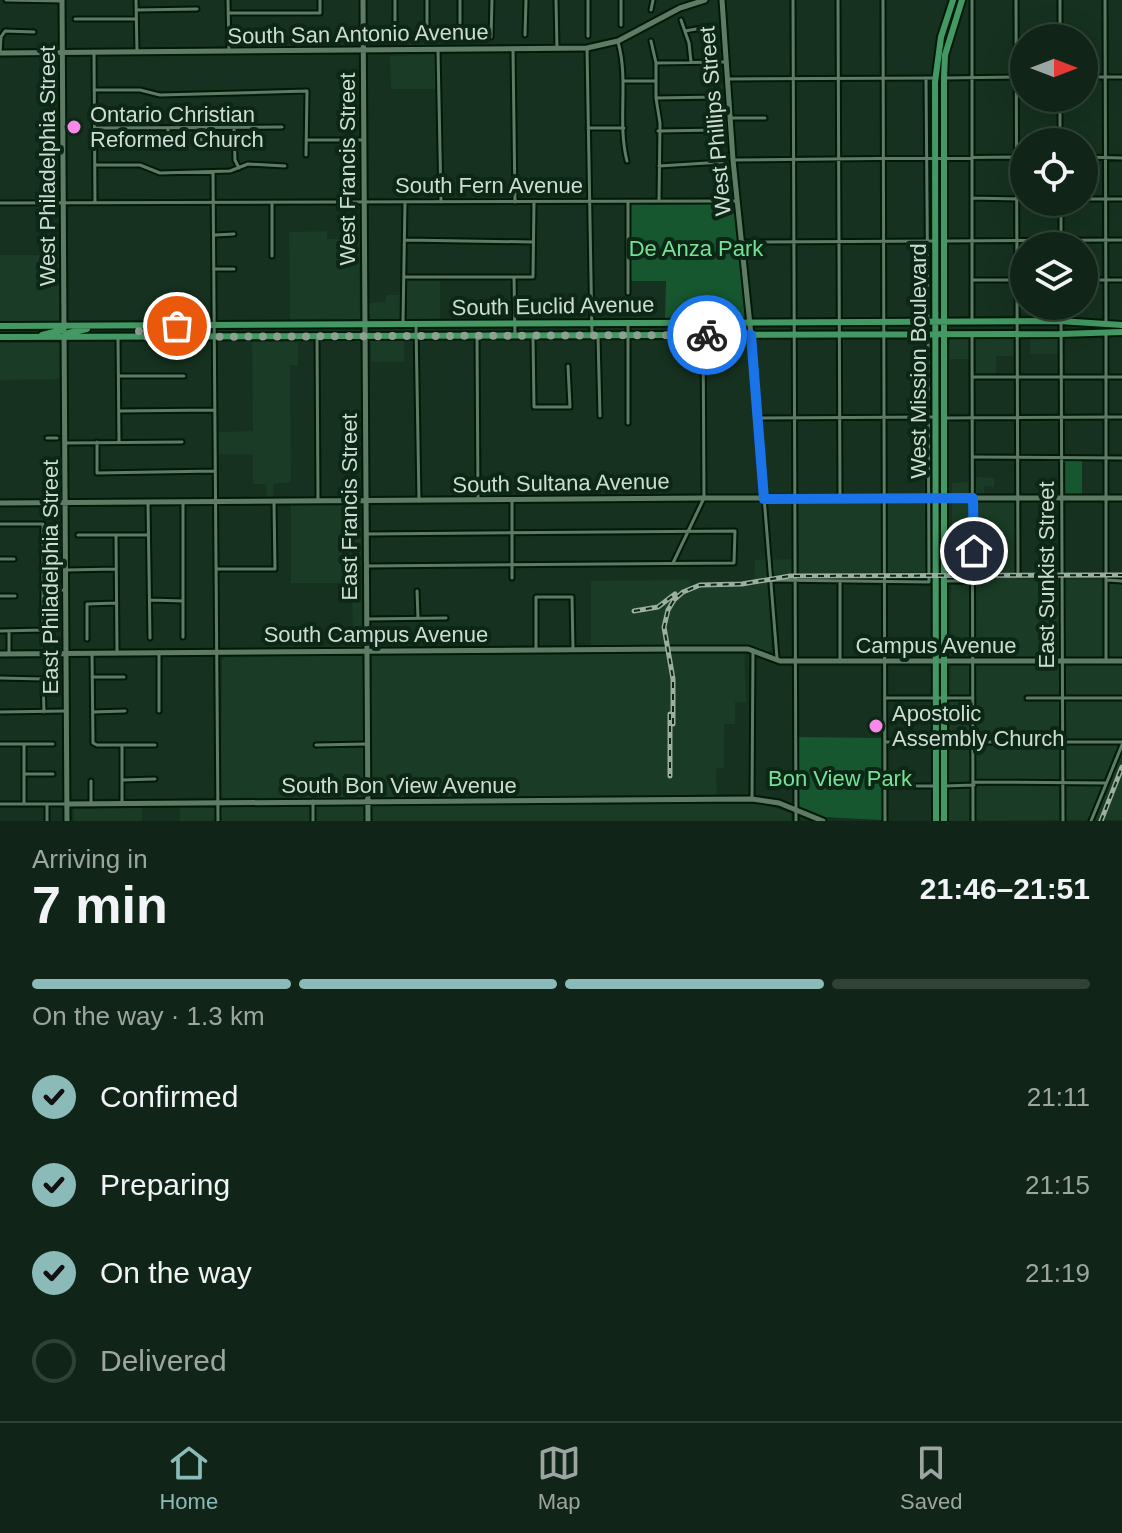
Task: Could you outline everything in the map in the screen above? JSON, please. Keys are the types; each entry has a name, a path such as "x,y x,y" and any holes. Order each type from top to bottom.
{"main road":[{"name":"West Mission Boulevard","path":"935,241 943,159 941,37 953,0"},
{"name":"West Mission Boulevard","path":"937,582 937,328 931,158 940,78 962,0"},
{"name":"South Euclid Avenue","path":"0,326 118,337 291,326 703,322 749,322 794,329 937,328 972,334 1017,328 1122,332"},
{"name":"South Euclid Avenue","path":"0,337 69,333 104,326 364,337 751,335 794,329 937,328 972,322 1017,328 1061,328 1106,323 1122,325"},
{"path":"139,326 139,337"},
{"path":"290,336 291,326"},
{"path":"936,821 941,742 937,582"},
{"path":"940,786 944,821"}],"street":[{"path":"6,0 62,0"},
{"name":"West Philadelphia Street","path":"62,0 64,332"},
{"path":"136,0 137,52"},
{"path":"228,0 229,51"},
{"path":"228,13 320,13 320,0"},
{"name":"West Francis Street","path":"363,0 364,337"},
{"path":"395,0 395,38"},
{"path":"427,0 427,35"},
{"path":"460,0 460,38"},
{"path":"491,37 492,0"},
{"path":"525,35 526,0"},
{"path":"556,0 557,48"},
{"path":"588,0 588,36"},
{"path":"621,0 621,25"},
{"path":"651,10 653,0"},
{"name":"South San Antonio Avenue","path":"0,53 587,48 618,41 680,8 705,0"},
{"name":"West Phillips Street","path":"722,0 733,160 751,335"},
{"path":"793,0 796,821"},
{"path":"838,0 840,499"},
{"path":"883,0 885,821"},
{"path":"972,0 972,322"},
{"path":"1016,0 1016,24"},
{"path":"1060,0 1060,24"},
{"path":"1105,0 1106,323"},
{"path":"137,10 197,9"},
{"path":"75,19 136,19"},
{"path":"681,20 691,62"},
{"path":"685,31 713,26"},
{"path":"0,53 2,33 34,32"},
{"path":"618,41 623,57 627,161"},
{"path":"651,41 656,63 659,201"},
{"path":"438,48 441,202"},
{"path":"513,48 515,202"},
{"path":"587,48 592,323 600,416"},
{"path":"94,52 95,203"},
{"path":"656,63 727,62"},
{"path":"728,79 1010,77"},
{"path":"1098,77 1122,77"},
{"path":"926,78 931,158"},
{"path":"623,81 656,81"},
{"path":"94,90 140,90 160,95 307,91 306,155"},
{"path":"656,98 718,97"},
{"path":"730,118 765,118"},
{"path":"234,127 235,160 239,168"},
{"path":"95,128 282,127"},
{"path":"168,128 168,143"},
{"path":"201,128 201,142"},
{"path":"588,128 624,128"},
{"path":"658,131 718,130"},
{"path":"307,140 362,140"},
{"path":"733,160 1010,157"},
{"path":"1098,158 1122,158"},
{"path":"659,166 715,165 723,162"},
{"path":"95,165 140,165 160,173 230,171 248,164 285,166"},
{"path":"213,172 218,821"},
{"path":"972,198 1010,199"},
{"path":"1098,199 1122,199"},
{"path":"628,200 628,293"},
{"name":"South Fern Avenue","path":"0,203 737,201"},
{"path":"272,202 272,256"},
{"path":"403,326 405,202"},
{"path":"404,277 533,277 534,202"},
{"path":"215,235 234,234"},
{"path":"405,240 533,242"},
{"path":"742,242 1010,240"},
{"path":"1098,240 1122,240"},
{"path":"935,241 936,417"},
{"path":"215,269 234,269"},
{"path":"514,277 515,336"},
{"path":"972,280 1010,281"},
{"path":"1098,280 1122,280"},
{"path":"1017,320 1018,572"},
{"name":"East Sunkist Street","path":"1061,320 1063,821"},
{"path":"672,564 704,498 703,322"},
{"path":"628,323 628,423"},
{"path":"416,325 419,501"},
{"name":"East Philadelphia Street","path":"64,332 67,821"},
{"path":"1106,333 1106,661"},
{"path":"972,334 973,821"},
{"path":"751,335 777,660"},
{"path":"317,336 318,501"},
{"path":"477,336 478,500"},
{"path":"533,336 534,407 570,407 568,366"},
{"path":"118,337 119,442"},
{"name":"East Francis Street","path":"364,337 368,821"},
{"path":"118,376 184,376"},
{"path":"973,377 1122,377"},
{"path":"119,411 215,410"},
{"path":"758,418 1122,417"},
{"path":"47,438 57,438"},
{"path":"97,442 97,473 215,471"},
{"path":"65,443 182,442"},
{"path":"973,457 1122,458"},
{"path":"936,498 937,582"},
{"name":"South Sultana Avenue","path":"0,503 1122,498"},
{"path":"512,500 512,578"},
{"path":"216,569 275,569 274,501"},
{"path":"148,502 150,638"},
{"path":"183,502 183,637"},
{"path":"0,524 43,524 43,630 0,631"},
{"path":"365,534 735,531 734,563 366,566"},
{"path":"78,535 148,535"},
{"path":"116,535 117,653"},
{"path":"0,559 14,559"},
{"path":"66,570 116,569"},
{"path":"770,580 974,581"},
{"path":"1107,580 1122,581"},
{"path":"840,581 840,661"},
{"path":"43,591 66,590"},
{"path":"417,591 418,618"},
{"path":"0,596 15,596"},
{"path":"536,649 536,597 572,597 573,649"},
{"path":"150,600 183,601"},
{"path":"87,639 87,604 116,603"},
{"path":"366,619 446,618"},
{"path":"9,631 9,654"},
{"path":"752,799 753,650"},
{"name":"Campus Avenue","path":"753,650 777,660 795,661 1122,661"},
{"name":"South Campus Avenue","path":"0,654 753,650"},
{"path":"159,652 159,711"},
{"path":"92,653 93,743 155,745"},
{"path":"92,677 124,677"},
{"path":"0,678 43,679 44,712"},
{"path":"885,698 973,698"},
{"path":"1027,698 1122,698"},
{"path":"0,712 66,711"},
{"path":"93,712 125,711"},
{"path":"885,742 1122,744 1091,821"},
{"path":"0,744 53,744"},
{"path":"24,744 24,804"},
{"path":"316,745 367,744"},
{"path":"122,745 122,803"},
{"path":"24,774 53,774"},
{"path":"122,780 155,779"},
{"path":"91,781 91,803"},
{"path":"885,786 1106,783"},
{"name":"South Bon View Avenue","path":"0,804 752,799 767,800 823,821"},
{"path":"313,801 313,821"},
{"path":"47,804 47,821"}],"shaded area":[{"path":"436,54 436,89 391,89 390,56"},
{"path":"327,231 327,239 359,239 360,320 290,320 289,232"},
{"path":"0,255 59,255 60,321 0,321"},
{"path":"406,280 440,280 440,319 407,319"},
{"path":"386,295 400,295 400,319 368,319 368,303 385,302"},
{"path":"950,339 1013,339 1013,356 996,356 996,373 976,373 976,359 950,359"},
{"path":"1030,339 1058,339 1058,354 1030,354"},
{"path":"371,341 404,341 404,362 371,362"},
{"path":"252,342 298,342 298,365 290,365 291,482 274,484 273,497 267,498 266,484 253,484 253,454 218,454 218,432 253,431"},
{"path":"0,343 59,343 60,379 0,380"},
{"path":"977,477 994,478 994,487 984,486 984,494 952,495 952,483 976,481"},
{"path":"926,501 926,572 767,574 772,650 767,652 744,644 746,702 735,702 735,724 724,724 724,768 716,769 717,803 763,804 791,813 791,821 180,821 180,807 221,808 222,660 226,656 591,654 591,581 690,580 690,590 698,587 754,586 755,560 799,559 798,503"},
{"path":"1016,501 1016,579 1122,580 1122,820 949,821 952,503"},
{"path":"361,504 362,645 353,645 352,583 291,583 291,505"},
{"path":"142,808 142,821 74,821 74,809"}],"green space":[{"name":"De Anza Park","path":"630,203 736,203 746,320 665,319 666,281 629,281"},
{"path":"1063,460 1082,460 1082,496 1063,496"},
{"name":"Bon View Park","path":"798,737 882,738 882,820 823,817 798,808"}],"railway":[{"path":"673,724 673,679 664,627 674,600 683,592 700,585 742,584 790,576 1122,575"},
{"path":"634,611 658,607 675,594"},
{"path":"670,714 670,776"},
{"path":"1101,821 1122,767"}],"way so far":[{"path":"177,326 139,326 139,337 707,335"}],"place":[{"name":"Ontario Christian Reformed Church","path":"74,127"},
{"name":"Apostolic Assembly Church","path":"876,726"}],"route":[{"path":"707,335 751,335 764,499 973,498 974,551"}]}
